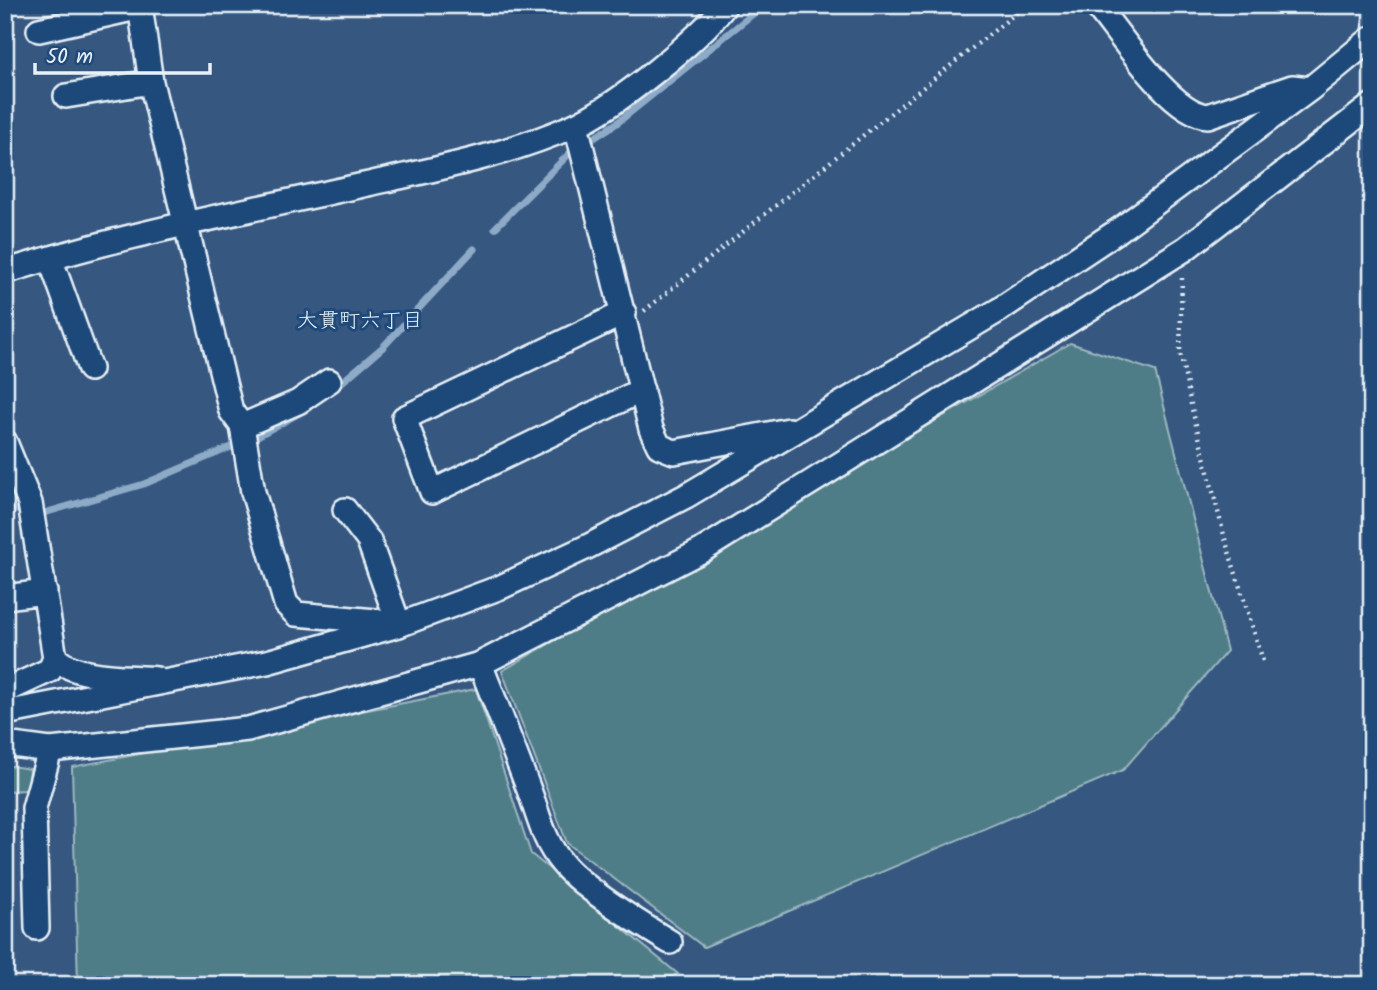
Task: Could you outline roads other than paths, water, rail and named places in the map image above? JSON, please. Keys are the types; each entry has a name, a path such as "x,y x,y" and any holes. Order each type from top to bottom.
{"street":[{"path":"5,272 50,258 188,224 447,166 526,145 576,125 643,81 712,22 725,5"},
{"path":"1096,5 1172,98 1197,116 1208,117 1292,87 1310,89"},
{"path":"38,30 140,6 151,82 188,224 231,411 242,426 253,492 286,604 296,614 376,621 393,627"},
{"path":"5,713 267,662 393,627 501,587 587,547 685,496 999,310 1119,230 1310,89 1372,38"},
{"path":"66,96 151,82"},
{"path":"5,744 50,750 248,729 480,664 701,551 1185,249 1372,105"},
{"path":"576,125 651,429 659,446 674,452 806,426"},
{"path":"50,258 90,369"},
{"path":"626,319 404,418 432,492 642,390"},
{"path":"242,426 298,402 329,381"},
{"path":"5,442 30,503 55,658 50,670 5,691"},
{"path":"345,510 369,541 393,627"},
{"path":"5,597 46,592"},
{"path":"55,658 64,667 85,671 180,681"},
{"path":"480,664 532,799 542,833 553,851 564,866 634,920 670,942"},
{"path":"37,928 34,808 50,750"}],"waterway":[{"path":"591,140 617,123 764,5"},
{"path":"495,228 572,151"},
{"path":"335,388 383,347 474,249"},
{"path":"254,438 309,408"},
{"path":"44,513 144,484 236,445"},
{"path":"5,507 25,512"}],"district":[{"name":"大貫町六丁目","path":"360,321"}]}
